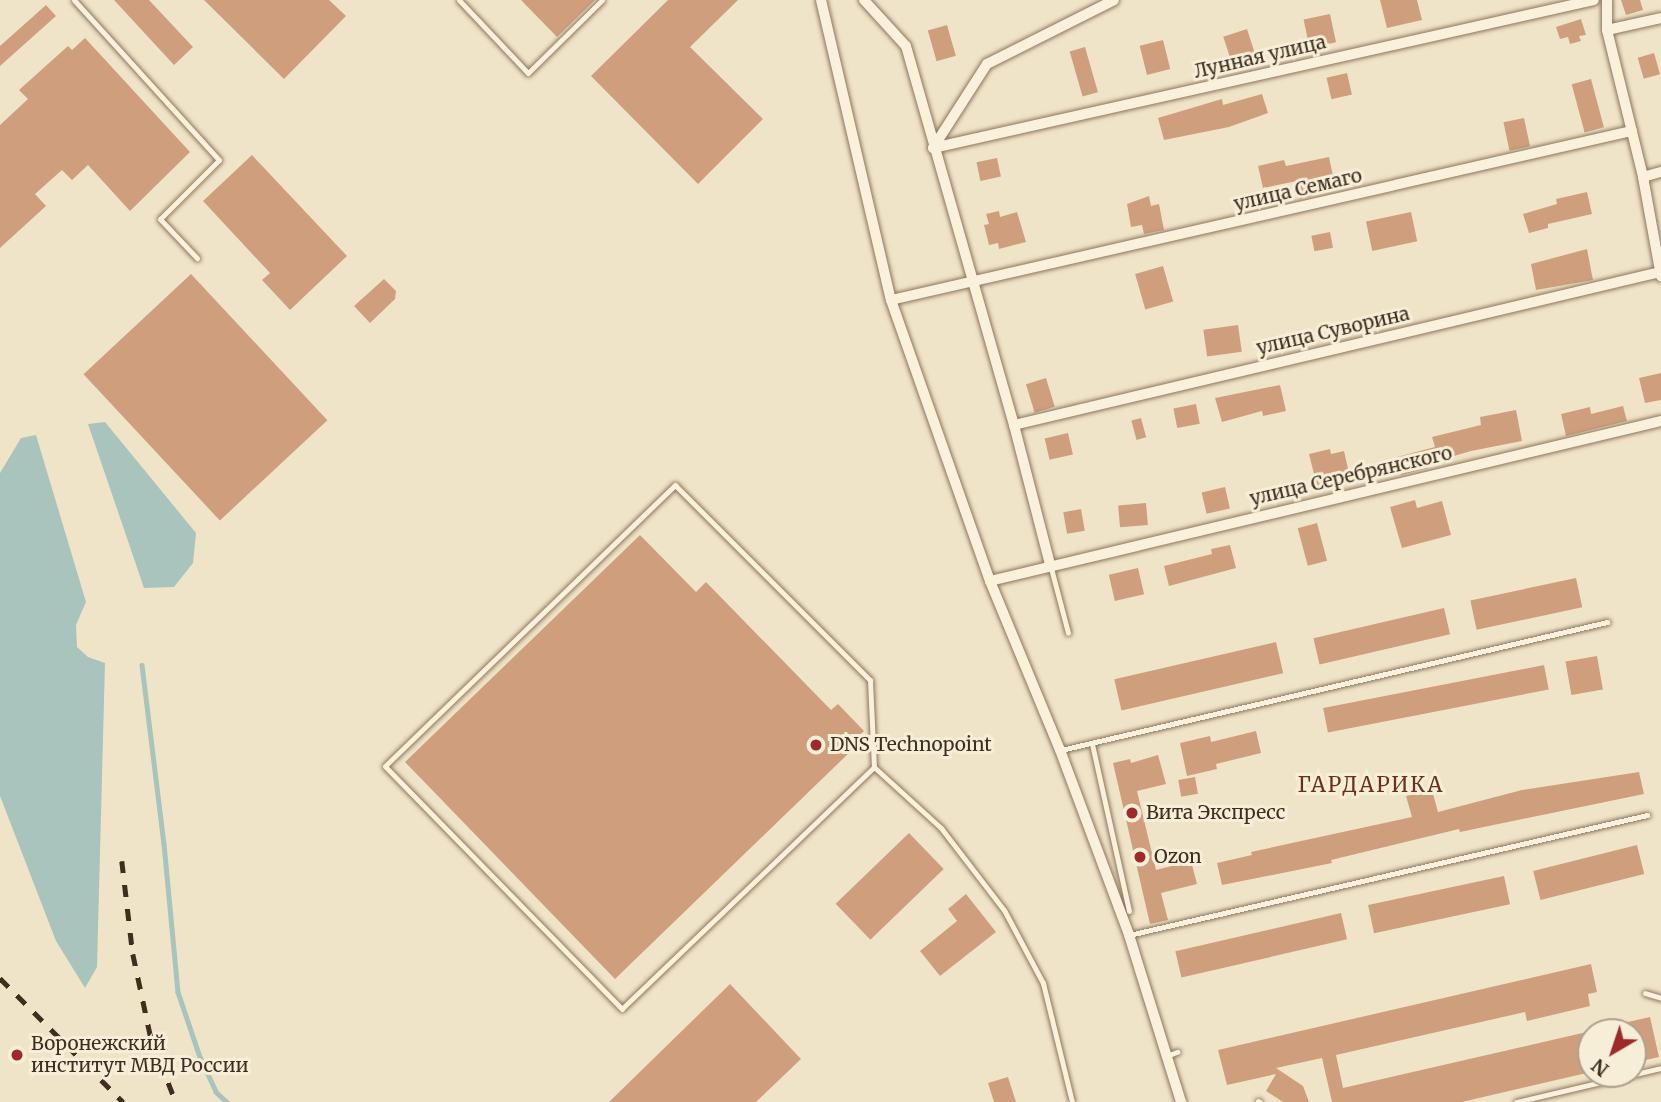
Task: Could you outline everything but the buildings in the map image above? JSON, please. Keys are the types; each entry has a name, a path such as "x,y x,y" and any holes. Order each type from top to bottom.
{"street":[{"path":"821,0 891,300 990,581 1060,750 1173,1054 1181,1102"},
{"path":"864,0 906,47 1014,425 1050,565"},
{"path":"933,148 987,64 1114,0"},
{"name":"Лунная улица","path":"933,148 1594,0"},
{"path":"1607,0 1607,30 1643,177 1660,274"},
{"path":"1607,30 1661,18"},
{"name":"улица Семаго","path":"891,300 1632,131"},
{"path":"1643,177 1661,172"},
{"name":"улица Суворина","path":"1014,425 1660,274"},
{"name":"улица Серебрянского","path":"990,581 1661,421"}],"lane":[{"path":"74,0 219,160 160,219 197,258"},
{"path":"459,0 528,73 603,0"},
{"path":"874,767 622,1009 386,766 675,485 870,680 874,767 940,828 1003,910 1043,984 1072,1102"},
{"path":"1050,565 1068,634"},
{"path":"1060,750 1607,622"},
{"path":"1092,744 1129,911"},
{"path":"1129,935 1647,815"},
{"path":"1645,993 1661,998"},
{"path":"1516,1102 1539,1099 1661,1068"}],"water":[{"path":"105,422 196,533 193,563 174,587 144,588 88,424"},
{"path":"36,435 86,602 76,625 77,647 88,657 105,663 97,967 85,988 56,941 0,796 0,473 21,438"}],"waterway":[{"path":"142,665 164,844 178,992 200,1057 216,1092 227,1102"}],"railway":[{"path":"122,861 133,954 151,1038 176,1102"},
{"path":"0,978 123,1102"}],"place":[{"name":"DNS Technopoint","path":"816,745"},
{"name":"Вита Экспресс","path":"1132,813"},
{"name":"Ozon","path":"1140,857"},
{"name":"Воронежский институт МВД России","path":"17,1055"}],"district":[{"name":"ГАРДАРИКА","path":"1371,785"}]}
